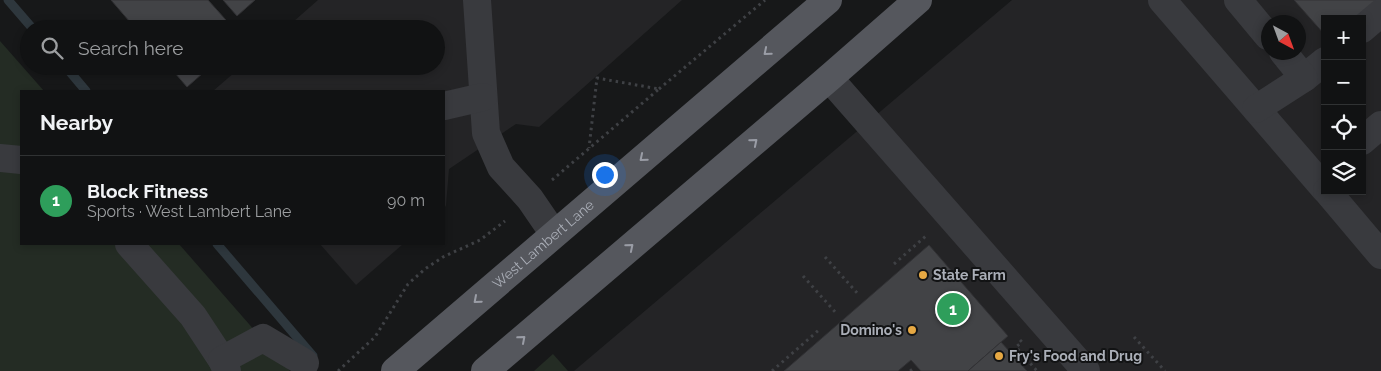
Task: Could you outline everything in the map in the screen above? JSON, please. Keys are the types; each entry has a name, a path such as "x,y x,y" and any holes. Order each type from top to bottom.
{"main road":[{"name":"West Lambert Lane","path":"395,371 828,0"},
{"path":"485,371 918,0"}],"lane":[{"path":"477,0 486,133 500,167 530,199 554,234"},
{"path":"1162,0 1321,181"},
{"path":"1238,0 1261,28"},
{"path":"1366,26 1381,13"},
{"path":"1289,60 1304,78"},
{"path":"1256,109 1304,78 1321,64"},
{"path":"829,78 1086,371"},
{"path":"445,106 483,97"},
{"path":"1366,138 1381,125"},
{"path":"0,158 20,160"},
{"path":"1333,195 1381,255"},
{"path":"130,245 193,316 225,366 263,338 306,363"}],"path":[{"path":"552,180 765,0"},
{"path":"589,148 596,76 659,89"},
{"path":"338,371 375,337 408,284 419,274 443,257 480,240 504,221"},
{"path":"894,264 927,235"},
{"path":"826,257 859,295"},
{"path":"803,276 837,314"},
{"path":"772,371 820,329"},
{"path":"1134,337 1165,371"},
{"path":"910,371 912,369 914,371"}],"shaded area":[{"path":"318,0 682,0 539,127 516,124 449,169 445,207 445,90 214,90 232,75 445,75 445,20 295,20"},
{"path":"1012,0 1381,0 1381,371 574,371"},
{"path":"0,41 20,64 20,75 30,75 43,90 20,90 20,245 180,245 290,371 0,371"},
{"path":"321,245 402,245 356,285"},
{"path":"553,354 568,371 534,371"}],"building":[{"path":"111,0 208,0 226,20 128,20"},
{"path":"223,0 255,0 237,16"},
{"path":"1294,0 1380,0 1365,15 1321,15 1321,30"},
{"path":"177,75 201,75 187,87"},
{"path":"929,245 1008,336 968,371 921,371 911,360 898,371 784,371"},
{"name":"Fry's Food and Drug","path":"1001,342 1027,371 968,371"}],"waterway":[{"path":"8,0 25,20"},
{"path":"73,75 85,90"},
{"path":"218,245 313,356"}],"place":[{"name":"State Farm","path":"923,275"},
{"name":"Block Fitness","path":"953,309"},
{"name":"Domino's","path":"912,330"},
{"name":"Fry's Food and Drug","path":"999,356"}]}
